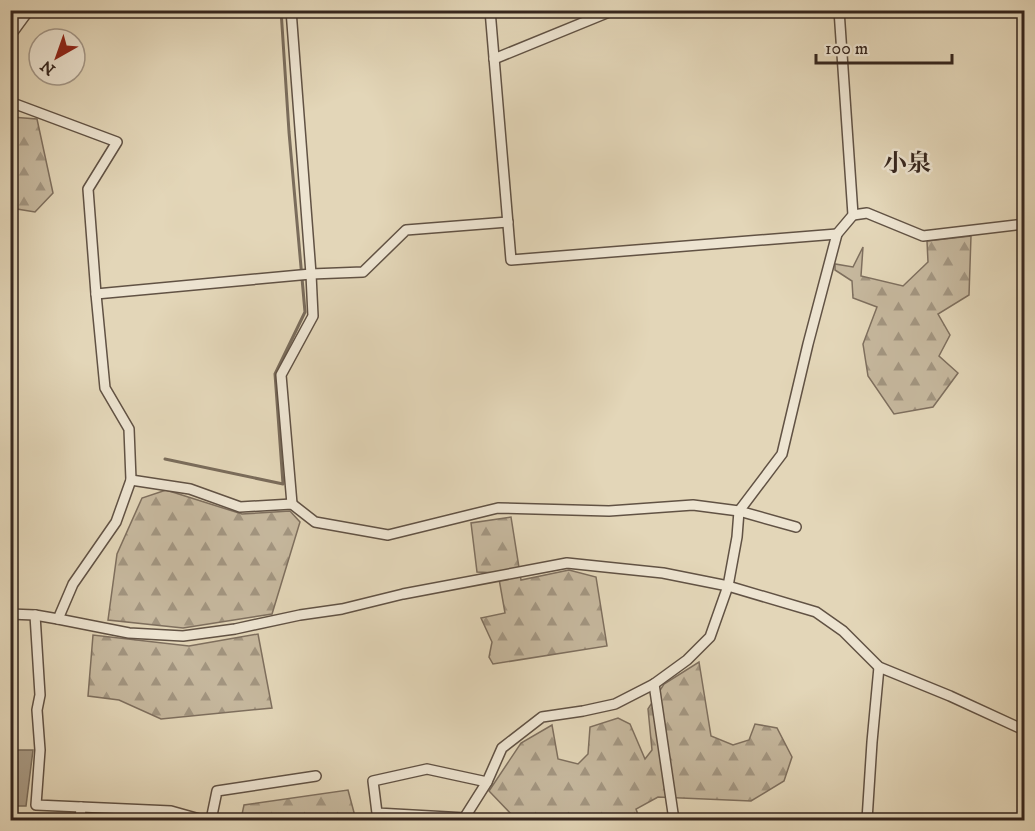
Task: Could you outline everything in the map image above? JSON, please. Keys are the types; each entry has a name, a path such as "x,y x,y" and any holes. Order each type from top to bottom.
{"street":[{"path":"291,10 313,316 281,375 292,504"},
{"path":"490,10 511,260 837,234"},
{"path":"494,59 614,10"},
{"path":"839,10 853,215"},
{"path":"10,15 28,12"},
{"path":"10,36 28,12"},
{"path":"10,102 117,141 88,189 105,388 129,429 131,480 116,522 74,584 58,619"},
{"path":"487,782 427,769 373,781 377,813 465,819 487,782 502,748 542,717 615,704 654,684 687,660 710,637 728,586 739,511 782,454 837,234 853,215 867,213 923,236 1024,224"},
{"path":"96,294 311,274 363,272 406,230 508,222"},
{"path":"131,480 190,489 240,507 292,504 315,522 388,536 498,508 609,511 693,505 739,511 796,526"},
{"path":"10,614 35,615 129,633 183,636 235,629 300,615 342,609 403,594 567,563 663,573 728,586 816,612 843,631 879,667 1024,730"},
{"path":"35,615 40,695 37,710 40,750 36,806 171,811 203,820"},
{"path":"862,820 867,820 879,667"},
{"path":"654,684 674,820"},
{"path":"211,820 217,791 316,776"},
{"path":"80,820 81,807"}],"green space":[{"path":"11,117 37,119 53,193 35,212 11,208"},
{"path":"971,236 969,295 938,314 950,335 939,356 958,373 933,407 894,414 868,376 863,344 877,307 853,298 852,281 835,270 835,264 853,267 863,247 861,276 903,286 928,262 927,241"},
{"path":"166,490 242,514 290,511 300,522 272,614 183,628 108,620 117,554 142,498"},
{"path":"511,517 521,580 569,570 596,577 607,646 493,664 489,657 492,642 481,618 505,613 498,573 477,572 471,523"},
{"path":"258,634 272,708 161,719 119,700 88,696 93,635 189,646"},
{"path":"699,662 711,736 733,745 749,740 755,724 777,728 792,757 784,781 751,801 658,797 636,809 640,820 535,820 513,816 489,791 521,743 552,725 558,759 578,764 588,754 590,727 618,718 630,724 645,759 652,750 648,709 664,684"},
{"path":"348,790 356,820 241,819 244,805"}],"shaded area":[{"path":"11,750 33,750 26,806 11,806"}],"waterway":[{"path":"165,459 283,484 275,374 305,312 281,10"}],"district":[{"name":"小泉","path":"907,164"}]}
